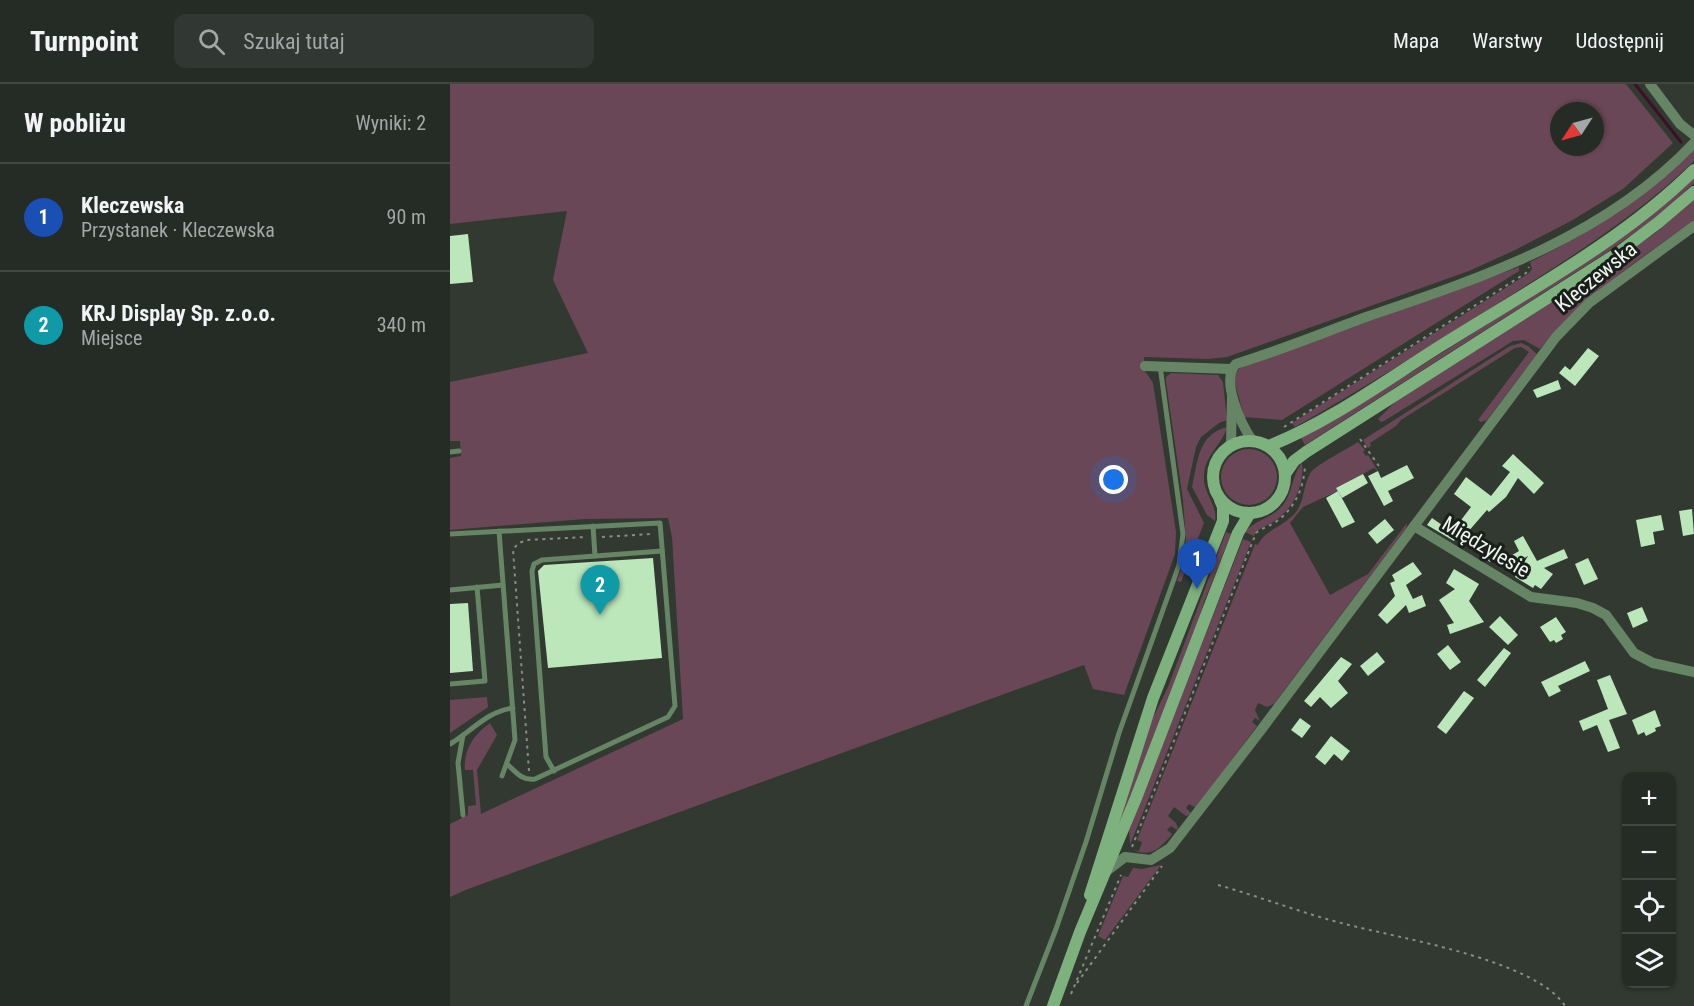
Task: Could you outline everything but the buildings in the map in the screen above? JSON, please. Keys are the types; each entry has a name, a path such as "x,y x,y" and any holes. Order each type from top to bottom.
{"main road":[{"name":"Kleczewska","path":"1269,446 1290,437 1350,403 1593,250 1658,203 1694,170"},
{"name":"Kleczewska","path":"1285,474 1301,455 1618,253 1694,192"},
{"path":"1080,933 1095,875 1153,698 1222,521 1223,507 1212,482 1216,459 1231,444 1252,440 1269,446 1280,458 1285,474 1284,483 1276,501 1260,512 1250,513 1234,510 1220,500"},
{"path":"1053,1006 1238,533 1250,513"}],"street":[{"path":"1650,84 1680,124 1694,135"},
{"name":"Kleczewska","path":"1145,366 1231,369 1236,364 1526,258 1578,232 1608,213 1656,178 1694,143"},
{"name":"Kleczewska","path":"1128,856 1151,860 1170,848 1561,331 1589,303 1694,226"},
{"path":"1231,369 1229,378 1232,394 1252,440"},
{"path":"1231,444 1232,394"},
{"name":"Międzylesie","path":"1414,526 1531,597 1577,603 1593,608 1605,615 1634,652 1653,663 1694,672"},
{"path":"1108,870 1120,859 1128,856 1124,852 1120,838"}],"lane":[{"path":"1026,1006 1056,929 1086,842 1119,733 1179,565 1183,534 1160,366"},
{"path":"450,452 459,451"},
{"path":"450,534 660,523 675,706 672,712 668,717 554,771 528,780 522,778 507,764"},
{"path":"592,526 595,556"},
{"path":"499,531 515,740 502,776"},
{"path":"554,771 546,757 532,571 534,564 542,560 662,551"},
{"path":"450,590 503,585"},
{"path":"450,684 484,681 477,587"},
{"path":"450,744 487,717 513,708"},
{"path":"463,735 458,763 463,815"}],"path":[{"path":"1290,437 1285,425 1526,273 1529,269 1526,258"},
{"path":"1360,439 1381,469"},
{"path":"1069,998 1256,533 1281,518 1296,499 1305,469 1305,462 1301,455"},
{"path":"1072,990 1167,859 1170,848"},
{"path":"1218,885 1343,924 1462,952 1540,982 1554,992 1565,1006"}],"shaded area":[{"path":"450,84 1626,84 1673,143 1623,189 1571,221 1469,271 1227,357 1208,359 1144,357 1145,371 1153,383 1176,532 1175,554 1124,695 1093,689 1084,665 450,897 450,824 468,815 468,806 476,805 473,770 465,770 465,763 471,743 484,727 490,723 497,735 477,770 481,814 683,719 672,537 668,518 585,519 450,530 450,458 461,456 460,441 450,441 450,382 588,353 553,280 567,211 450,224"},
{"path":"1694,150 1694,161 1647,202 1598,238 1370,383 1295,427 1292,423 1529,273 1532,269 1530,262 1617,213 1657,184"},
{"path":"1694,178 1694,183 1661,214 1606,253 1305,445 1301,438 1578,267 1650,216"},
{"path":"1694,200 1694,220 1593,295 1540,349 1524,340 1513,341 1384,421 1381,422 1378,419 1396,401 1605,268 1654,234"},
{"path":"1519,267 1519,271 1282,420 1244,417 1234,379 1240,368"},
{"path":"1521,343 1537,354 1487,420 1481,422 1478,420 1529,352 1521,347 1515,348 1401,420 1396,426 1370,443 1371,446 1368,448 1363,440 1510,346"},
{"path":"1171,373 1218,375 1223,382 1227,420 1219,423 1201,437 1196,447 1187,489 1204,523 1181,582 1177,581 1183,564 1186,540 1183,500 1166,382 1166,377"},
{"path":"1227,427 1205,469 1204,483 1214,510 1215,521 1207,515 1192,487 1204,443 1217,431"},
{"path":"1358,442 1378,471 1374,468 1337,488 1338,491 1303,507 1290,523 1330,595 1368,574 1407,523 1406,528 1274,704 1267,707 1258,703 1255,710 1260,721 1255,718 1252,722 1257,726 1196,808 1189,804 1186,808 1192,814 1186,816 1174,807 1168,816 1176,823 1177,830 1171,826 1167,830 1172,834 1156,850 1145,853 1133,850 1139,851 1142,842 1137,840 1255,544 1258,545 1265,535 1296,512 1314,469"},
{"path":"1244,449 1254,449 1269,457 1275,466 1277,477 1275,488 1269,497 1254,505 1244,505 1233,500 1226,493 1221,482 1221,472 1226,461 1233,454"},
{"path":"1302,463 1301,480 1296,497 1286,511 1260,529 1254,536 1245,532 1281,507 1288,497"},
{"path":"1226,532 1231,534 1204,602 1196,632 1110,849 1147,730 1168,687"},
{"path":"1243,539 1251,542 1130,845 1129,830"},
{"path":"487,697 488,707 450,733 450,700"},
{"path":"1161,865 1105,940 1098,936 1123,876 1128,877 1133,868 1142,869"}],"waterway":[{"path":"1635,84 1681,142"}],"place":[{"name":"Kleczewska","path":"1197,589"},
{"name":"KRJ Display Sp. z.o.o.","path":"600,615"}]}
